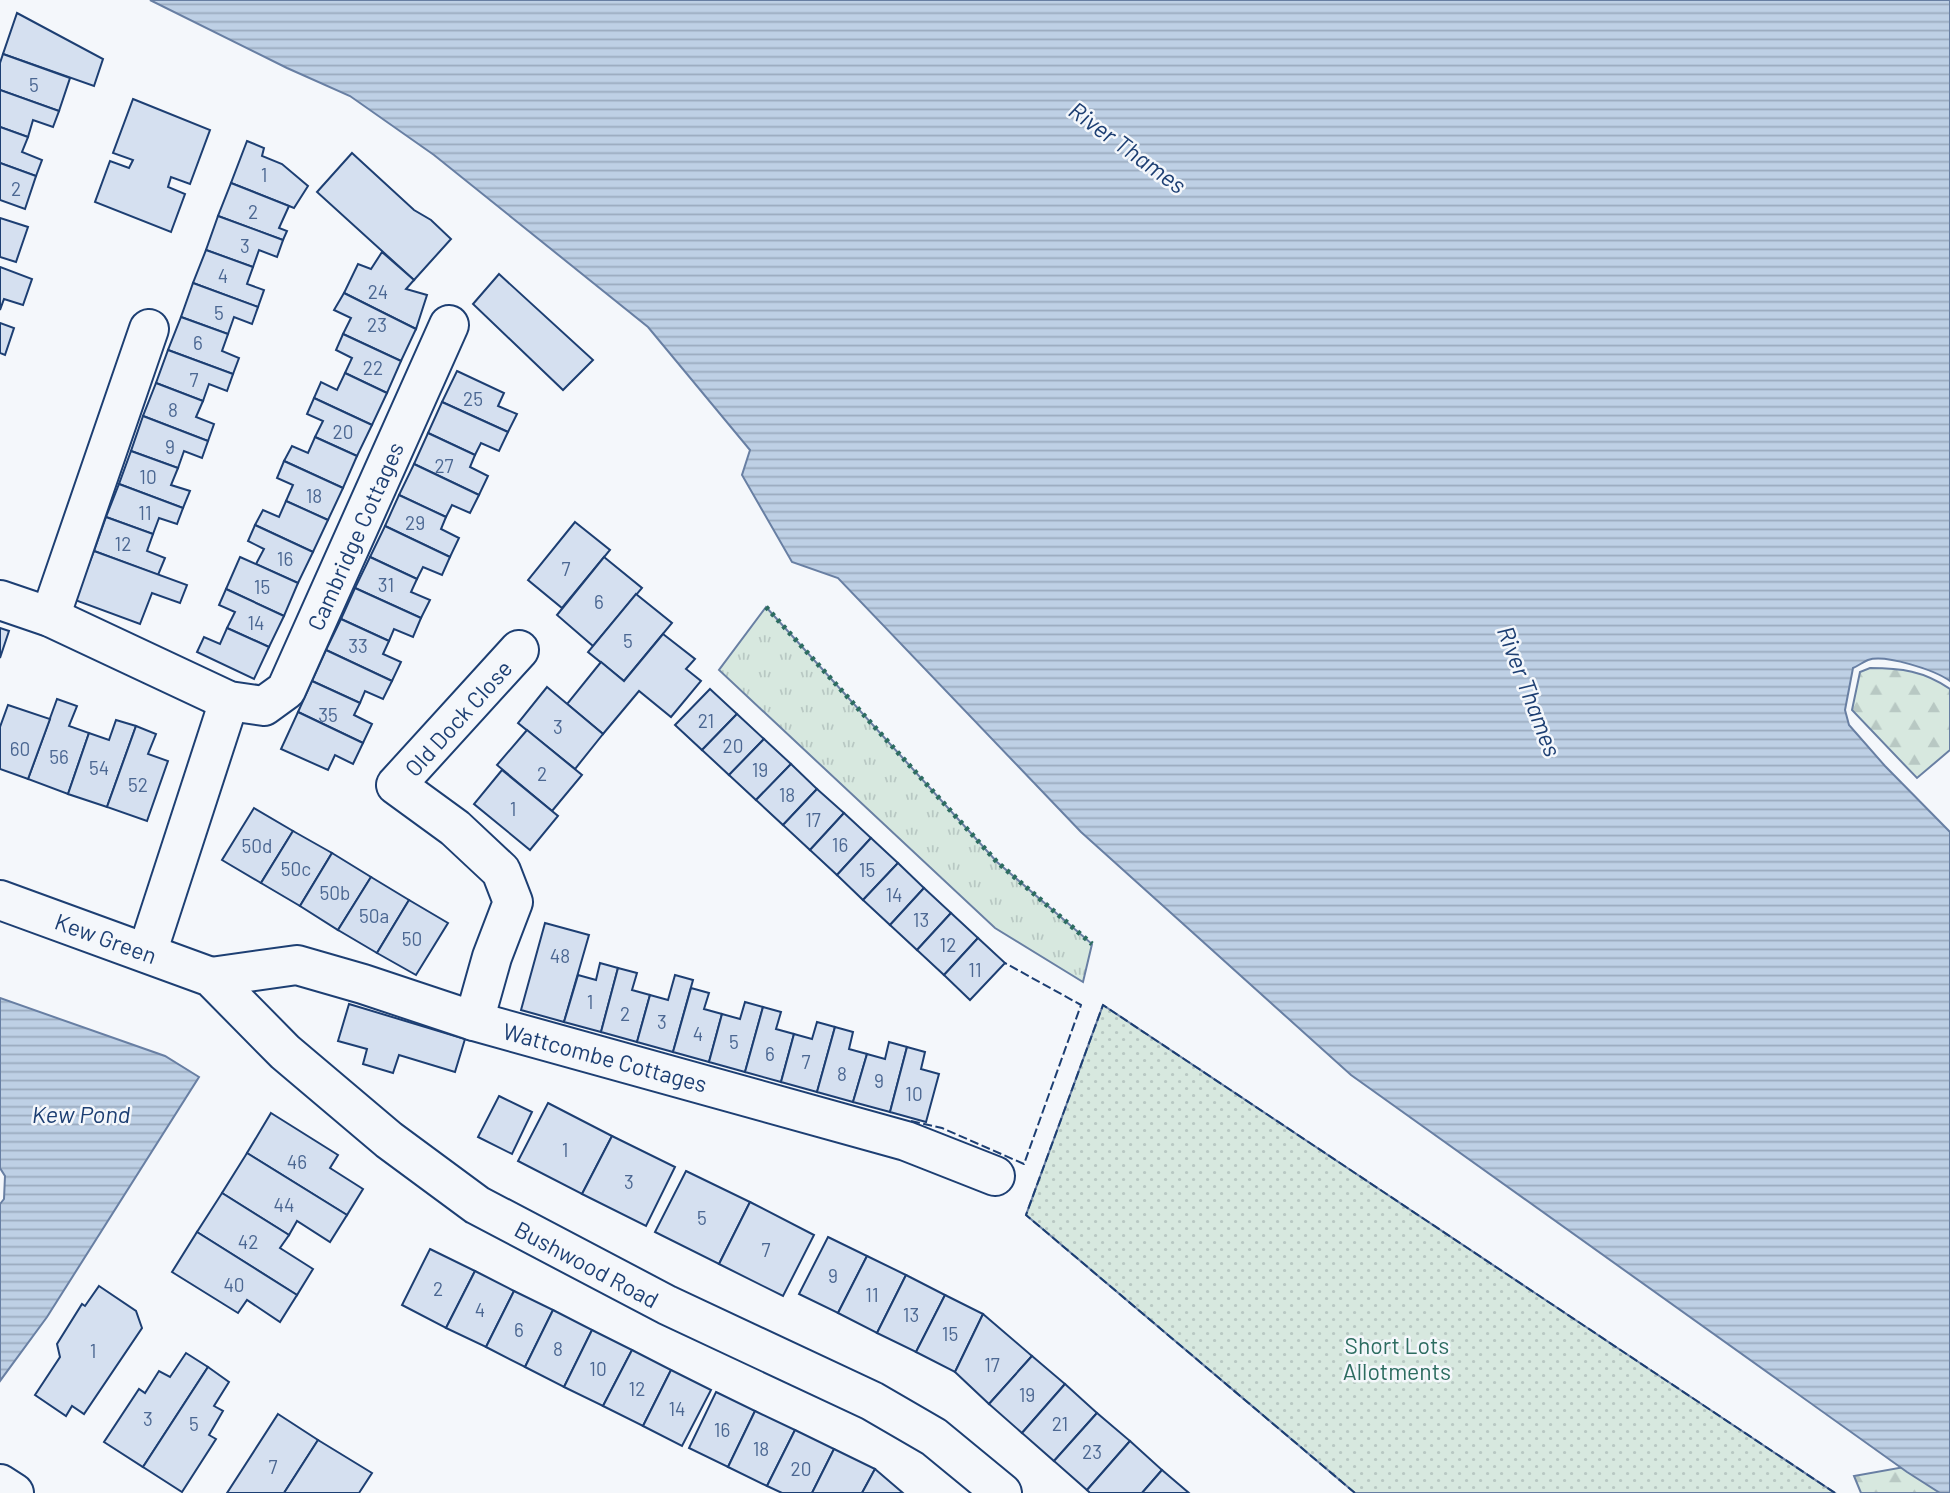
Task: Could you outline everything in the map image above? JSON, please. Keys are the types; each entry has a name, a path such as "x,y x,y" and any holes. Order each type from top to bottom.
{"street":[{"name":"Cambridge Cottages","path":"0,600 50,617 229,701 264,705 286,690 449,325"},
{"path":"50,617 149,329"},
{"name":"Old Dock Close","path":"474,1021 492,957 513,902 501,871 455,828 396,785 519,650"},
{"path":"146,953 229,701"},
{"name":"Kew Green","path":"0,900 211,977"},
{"name":"Wattcombe Cottages","path":"211,977 297,965 474,1021 906,1141 995,1176"},
{"name":"Bushwood Road","path":"211,977 285,1052 389,1140 477,1205 667,1305 872,1401 934,1437 1002,1493"},
{"path":"0,1484 14,1493"}],"green space":[{"path":"766,607 997,862 1092,944 1083,982 995,928 719,670"},
{"path":"1870,668 1912,672 1931,678 1950,689 1950,750 1917,778 1852,710 1860,672"},
{"name":"Short Lots Allotments","path":"1103,1005 1835,1493 1355,1493 1026,1215"},
{"path":"1921,1464 1950,1493 1861,1493 1854,1476"}],"water":[{"name":"River Thames","path":"150,0 1950,0 1950,681 1910,664 1886,659 1868,660 1853,668 1845,710 1849,725 1950,832 1950,1493 1940,1493 1907,1472 1351,1075 1081,832 838,578 792,562 742,475 750,450 648,327 434,155 350,96"},
{"name":"Kew Pond","path":"0,998 165,1056 199,1077 47,1317 0,1381 0,1204 4,1199 5,1176 0,1168"}],"building":[{"path":"17,13 103,59 94,86 3,54"},
{"path":"3,54 70,78 59,111 0,90 0,63"},
{"path":"0,90 59,111 53,127 33,120 28,137 0,127"},
{"path":"133,99 210,130 190,184 171,177 168,187 185,194 171,232 95,202 110,161 129,168 133,160 113,153"},
{"path":"0,127 28,137 22,152 42,160 36,176 0,163"},
{"path":"247,141 264,148 262,156 282,164 308,186 294,208 231,183"},
{"path":"352,153 414,210 431,220 451,239 414,280 317,192"},
{"path":"0,163 36,176 25,209 0,200"},
{"path":"231,183 289,206 279,228 287,231 283,240 218,216"},
{"path":"218,216 283,240 277,257 259,250 253,267 206,250"},
{"path":"0,218 28,227 16,262 0,257"},
{"path":"206,250 253,267 247,284 264,290 258,307 193,283"},
{"path":"382,252 414,280 406,289 427,295 416,329 344,293 358,264 371,269"},
{"path":"0,267 32,279 23,305 4,299 0,310"},
{"path":"499,274 593,360 563,390 473,304"},
{"path":"193,283 258,307 252,324 234,317 228,334 181,317"},
{"path":"344,293 416,329 401,361 343,334 351,318 334,310"},
{"path":"181,317 228,334 222,351 239,358 233,374 168,350"},
{"path":"0,323 14,328 5,355 0,353"},
{"path":"343,334 401,361 387,393 345,373 352,358 336,350"},
{"path":"168,350 233,374 227,391 209,384 203,401 156,383"},
{"path":"457,371 504,393 498,406 517,414 508,432 442,402"},
{"path":"345,373 387,393 372,425 314,398 321,382 337,390"},
{"path":"156,383 203,401 196,417 214,424 208,441 143,416"},
{"path":"314,398 372,425 357,456 315,437 323,421 307,414"},
{"path":"442,402 508,432 499,451 481,443 475,455 428,433"},
{"path":"143,416 208,441 202,458 184,451 178,468 131,451"},
{"path":"428,433 475,455 470,467 488,476 479,495 414,464"},
{"path":"315,437 357,456 343,488 284,461 292,446 308,453"},
{"path":"131,451 178,468 171,485 190,491 183,508 119,484"},
{"path":"284,461 343,488 328,520 286,501 293,485 277,478"},
{"path":"414,464 479,495 470,513 452,505 446,517 399,495"},
{"path":"119,484 183,508 177,524 159,518 153,534 106,517"},
{"path":"399,495 446,517 441,529 459,538 450,557 385,526"},
{"path":"286,501 328,520 313,552 255,525 263,510 279,517"},
{"path":"106,517 153,534 147,551 165,558 158,575 94,551"},
{"path":"575,522 610,550 562,608 528,580"},
{"path":"255,525 313,552 298,583 256,564 264,549 248,541"},
{"path":"385,526 450,557 442,575 423,567 417,579 370,557"},
{"path":"94,551 187,585 180,603 152,593 140,624 75,600"},
{"path":"240,557 298,583 284,616 226,589"},
{"path":"370,557 417,579 411,592 430,600 421,618 355,588"},
{"path":"604,557 642,588 593,646 557,615"},
{"path":"355,588 421,618 413,637 394,629 389,641 341,619"},
{"path":"226,589 284,616 269,647 227,628 235,612 219,605"},
{"path":"636,594 672,623 624,681 588,652"},
{"path":"341,619 389,641 383,654 401,662 392,681 326,650"},
{"path":"0,628 9,631 0,658"},
{"path":"227,628 269,647 254,679 197,652 204,637 220,644"},
{"path":"663,634 695,659 686,669 701,681 671,717 639,691 603,734 567,704 601,662 624,681"},
{"path":"326,650 392,681 383,699 365,691 360,703 312,681"},
{"path":"312,681 360,703 354,715 372,724 363,743 298,712"},
{"path":"547,687 603,734 575,769 518,723"},
{"path":"710,689 737,714 702,750 675,725"},
{"path":"57,699 77,706 69,726 89,733 68,794 28,779"},
{"path":"8,705 50,719 28,779 0,769 0,727"},
{"path":"298,712 363,743 353,764 335,755 328,770 281,749"},
{"path":"737,714 764,739 729,775 702,750"},
{"path":"116,720 136,726 107,807 68,794 89,733 109,740"},
{"path":"136,726 156,734 148,754 168,761 147,821 107,807"},
{"path":"527,730 582,775 552,811 497,765"},
{"path":"764,739 791,764 756,800 729,775"},
{"path":"791,764 817,789 783,825 756,800"},
{"path":"502,770 558,816 530,850 474,804"},
{"path":"817,789 844,813 810,850 783,825"},
{"path":"254,808 293,831 261,883 222,860"},
{"path":"844,813 871,838 837,875 810,850"},
{"path":"293,831 332,853 300,906 261,883"},
{"path":"871,838 898,863 863,900 837,875"},
{"path":"332,853 371,877 338,930 300,906"},
{"path":"898,863 924,888 890,925 863,900"},
{"path":"371,877 409,900 377,953 338,930"},
{"path":"924,888 951,913 917,950 890,925"},
{"path":"409,900 448,923 416,975 377,953"},
{"path":"951,913 978,938 944,975 917,950"},
{"path":"545,923 589,935 564,1022 521,1010"},
{"path":"978,938 1005,963 970,1000 944,975"},
{"path":"600,963 618,968 601,1032 564,1022 578,975 596,980"},
{"path":"618,968 637,973 632,990 650,995 637,1042 601,1032"},
{"path":"675,975 693,980 673,1052 637,1042 650,995 668,1000"},
{"path":"691,988 709,993 704,1009 722,1014 709,1062 673,1052"},
{"path":"745,1002 763,1007 745,1072 709,1062 722,1014 740,1019"},
{"path":"349,1004 465,1039 455,1072 399,1055 393,1073 363,1064 367,1049 338,1041"},
{"path":"763,1007 781,1012 776,1029 794,1034 781,1082 745,1072"},
{"path":"817,1022 835,1027 817,1092 781,1082 794,1034 812,1039"},
{"path":"835,1027 853,1032 849,1049 867,1054 853,1102 817,1092"},
{"path":"889,1042 907,1047 890,1112 853,1102 867,1054 885,1059"},
{"path":"907,1047 925,1052 921,1069 939,1074 926,1122 890,1112"},
{"path":"499,1096 532,1112 512,1154 478,1137"},
{"path":"548,1103 612,1136 582,1194 518,1161"},
{"path":"271,1113 338,1155 330,1168 363,1189 347,1215 247,1153"},
{"path":"612,1136 675,1167 646,1226 582,1194"},
{"path":"247,1153 347,1215 330,1242 297,1221 289,1235 222,1193"},
{"path":"686,1171 750,1202 719,1264 655,1232"},
{"path":"222,1193 289,1235 280,1248 313,1269 297,1295 197,1232"},
{"path":"750,1202 814,1235 783,1296 719,1264"},
{"path":"197,1232 297,1295 280,1322 247,1300 238,1313 172,1272"},
{"path":"828,1237 867,1256 838,1313 799,1294"},
{"path":"430,1249 475,1271 446,1328 402,1305"},
{"path":"867,1256 906,1275 877,1333 838,1313"},
{"path":"475,1271 514,1291 486,1347 446,1328"},
{"path":"906,1275 945,1295 916,1352 877,1333"},
{"path":"99,1286 136,1311 142,1328 84,1414 72,1406 66,1416 35,1395 60,1357 57,1344 82,1304 85,1306"},
{"path":"514,1291 553,1310 525,1367 486,1347"},
{"path":"945,1295 983,1314 955,1372 916,1352"},
{"path":"553,1310 592,1330 564,1387 525,1367"},
{"path":"983,1314 1032,1356 989,1404 955,1372"},
{"path":"592,1330 632,1350 603,1406 564,1387"},
{"path":"632,1350 671,1370 643,1426 603,1406"},
{"path":"186,1353 208,1367 143,1467 104,1442 139,1389 145,1393 159,1371 170,1377"},
{"path":"1032,1356 1065,1384 1022,1433 989,1404"},
{"path":"208,1367 229,1382 214,1406 223,1411 209,1435 216,1439 182,1492 143,1467"},
{"path":"671,1370 711,1390 682,1446 643,1426"},
{"path":"1065,1384 1097,1413 1054,1461 1022,1433"},
{"path":"716,1392 755,1411 728,1467 689,1448"},
{"path":"755,1411 795,1430 767,1486 728,1467"},
{"path":"1097,1413 1130,1441 1087,1490 1054,1461"},
{"path":"278,1414 318,1440 284,1493 227,1493"},
{"path":"795,1430 834,1449 812,1493 782,1493 767,1486"},
{"path":"318,1440 372,1473 359,1493 284,1493"},
{"path":"1130,1441 1162,1470 1142,1493 1090,1493 1087,1490"},
{"path":"834,1449 875,1469 862,1493 812,1493"},
{"path":"875,1469 903,1493 862,1493"},
{"path":"1162,1470 1189,1493 1142,1493"}],"hedge":[{"path":"766,607 997,862 1092,944"}],"fence":[{"path":"911,1121 942,1128 1024,1164 1081,1005 1005,963"},
{"path":"1355,1493 1026,1215 1103,1005 1835,1493"}]}
